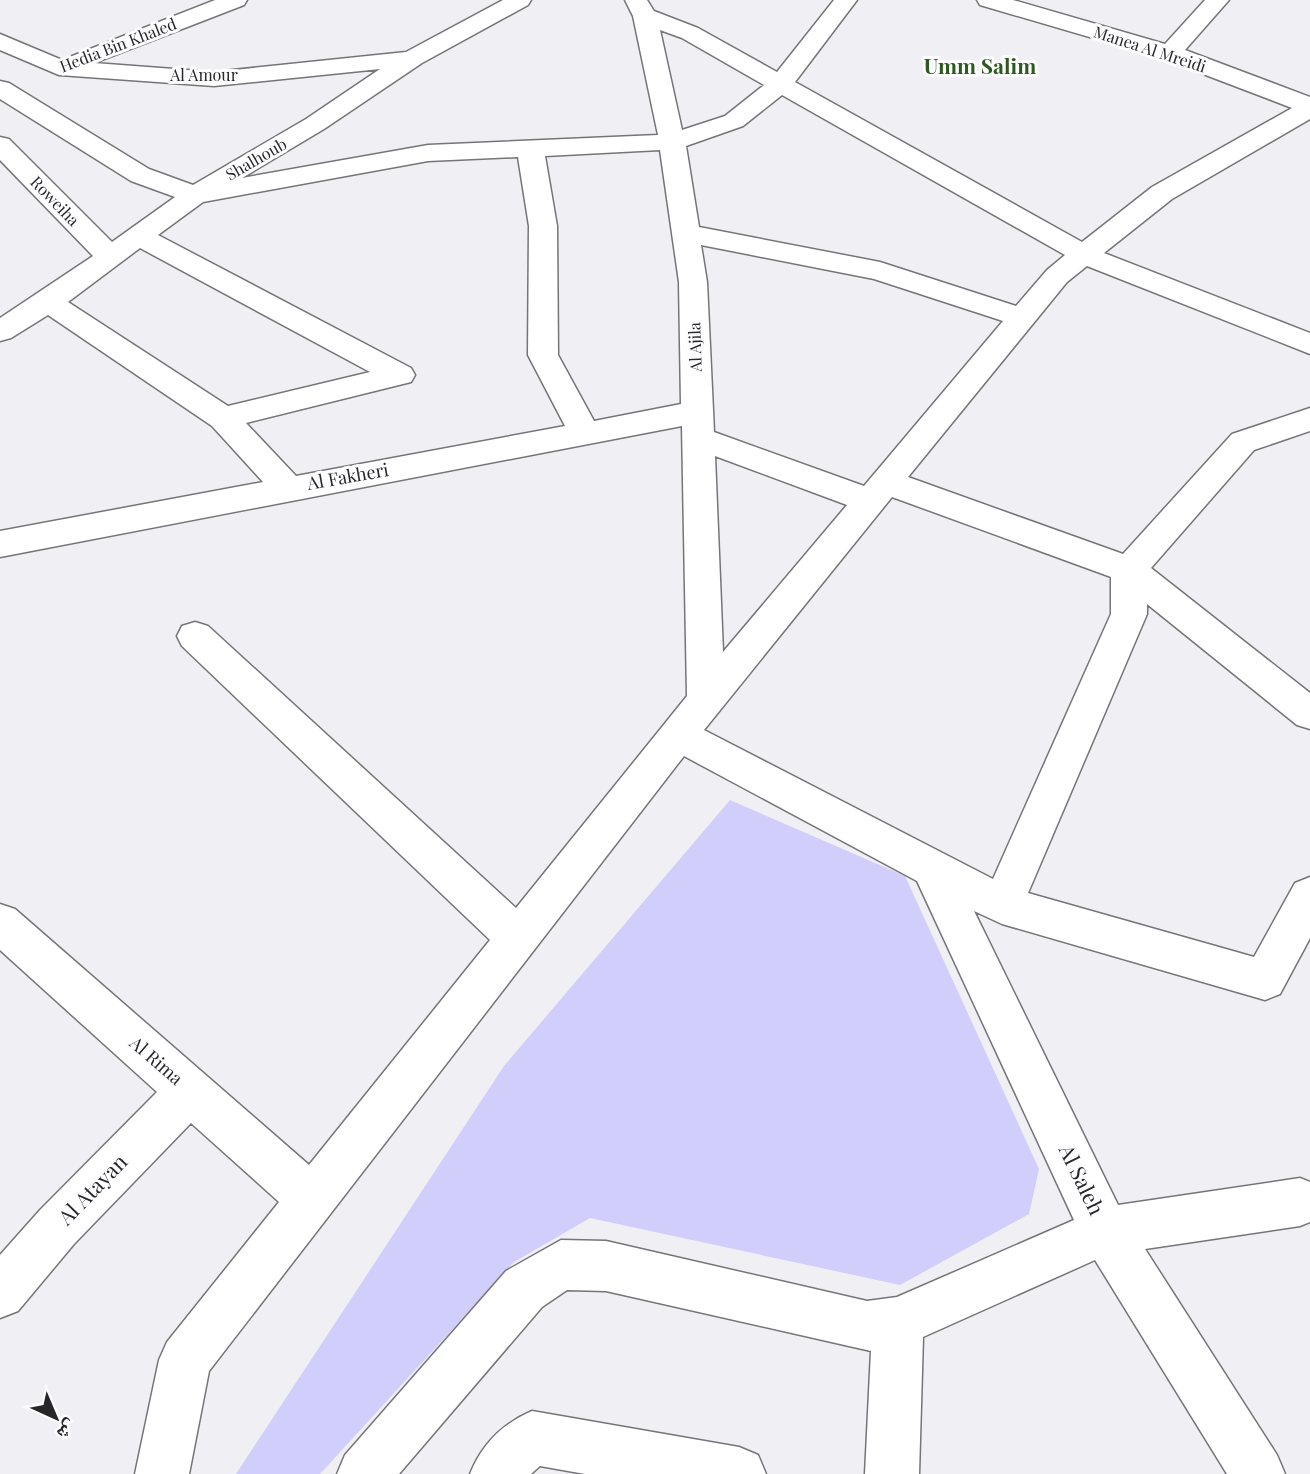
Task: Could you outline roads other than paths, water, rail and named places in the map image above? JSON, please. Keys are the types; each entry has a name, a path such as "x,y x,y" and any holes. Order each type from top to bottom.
{"street":[{"name":"Hedia Bin Khaled","path":"0,88 60,68 176,13 236,0"},
{"path":"0,88 140,176 195,195 428,153 672,142 734,121 780,84 846,0"},
{"name":"Manea Al Mreidi","path":"988,0 1170,53 1310,107"},
{"path":"1076,26 1087,0"},
{"path":"1170,53 1218,0"},
{"name":"Shalhoub","path":"0,331 48,302 195,195 315,124 412,58 508,2"},
{"path":"640,8 690,33 1085,255 1310,344"},
{"name":"Al Ajila","path":"640,8 672,142 693,282 706,700"},
{"name":"Al Amour","path":"0,41 60,68 214,79 412,58"},
{"path":"162,1474 185,1360 706,700 1057,276 1162,193 1310,107"},
{"name":"Roweiha","path":"0,145 110,257"},
{"path":"530,147 543,226 542,355 584,433"},
{"path":"0,188 33,178"},
{"path":"684,233 880,271 1023,318"},
{"path":"138,236 400,375 223,418"},
{"path":"48,302 223,418 288,488"},
{"path":"1002,905 1129,614 1129,570 1243,442 1310,419"},
{"path":"697,425 878,492 1129,570 1310,715"},
{"name":"Al Fakheri","path":"0,544 584,433 697,425"},
{"path":"195,636 518,937"},
{"path":"678,735 1002,905 1265,980 1310,896"},
{"name":"Al Saleh","path":"933,871 1105,1231 1258,1474"},
{"name":"Al Rima","path":"0,923 312,1199"},
{"name":"Al Atayan","path":"0,1293 57,1227 190,1091"},
{"path":"364,1474 524,1289 561,1265 606,1266 867,1326 898,1322 1105,1231 1300,1202"},
{"path":"892,1474 898,1322"},
{"path":"497,1474 514,1453 532,1438 739,1474"}],"district":[{"name":"Umm Salim","path":"980,67"}]}
